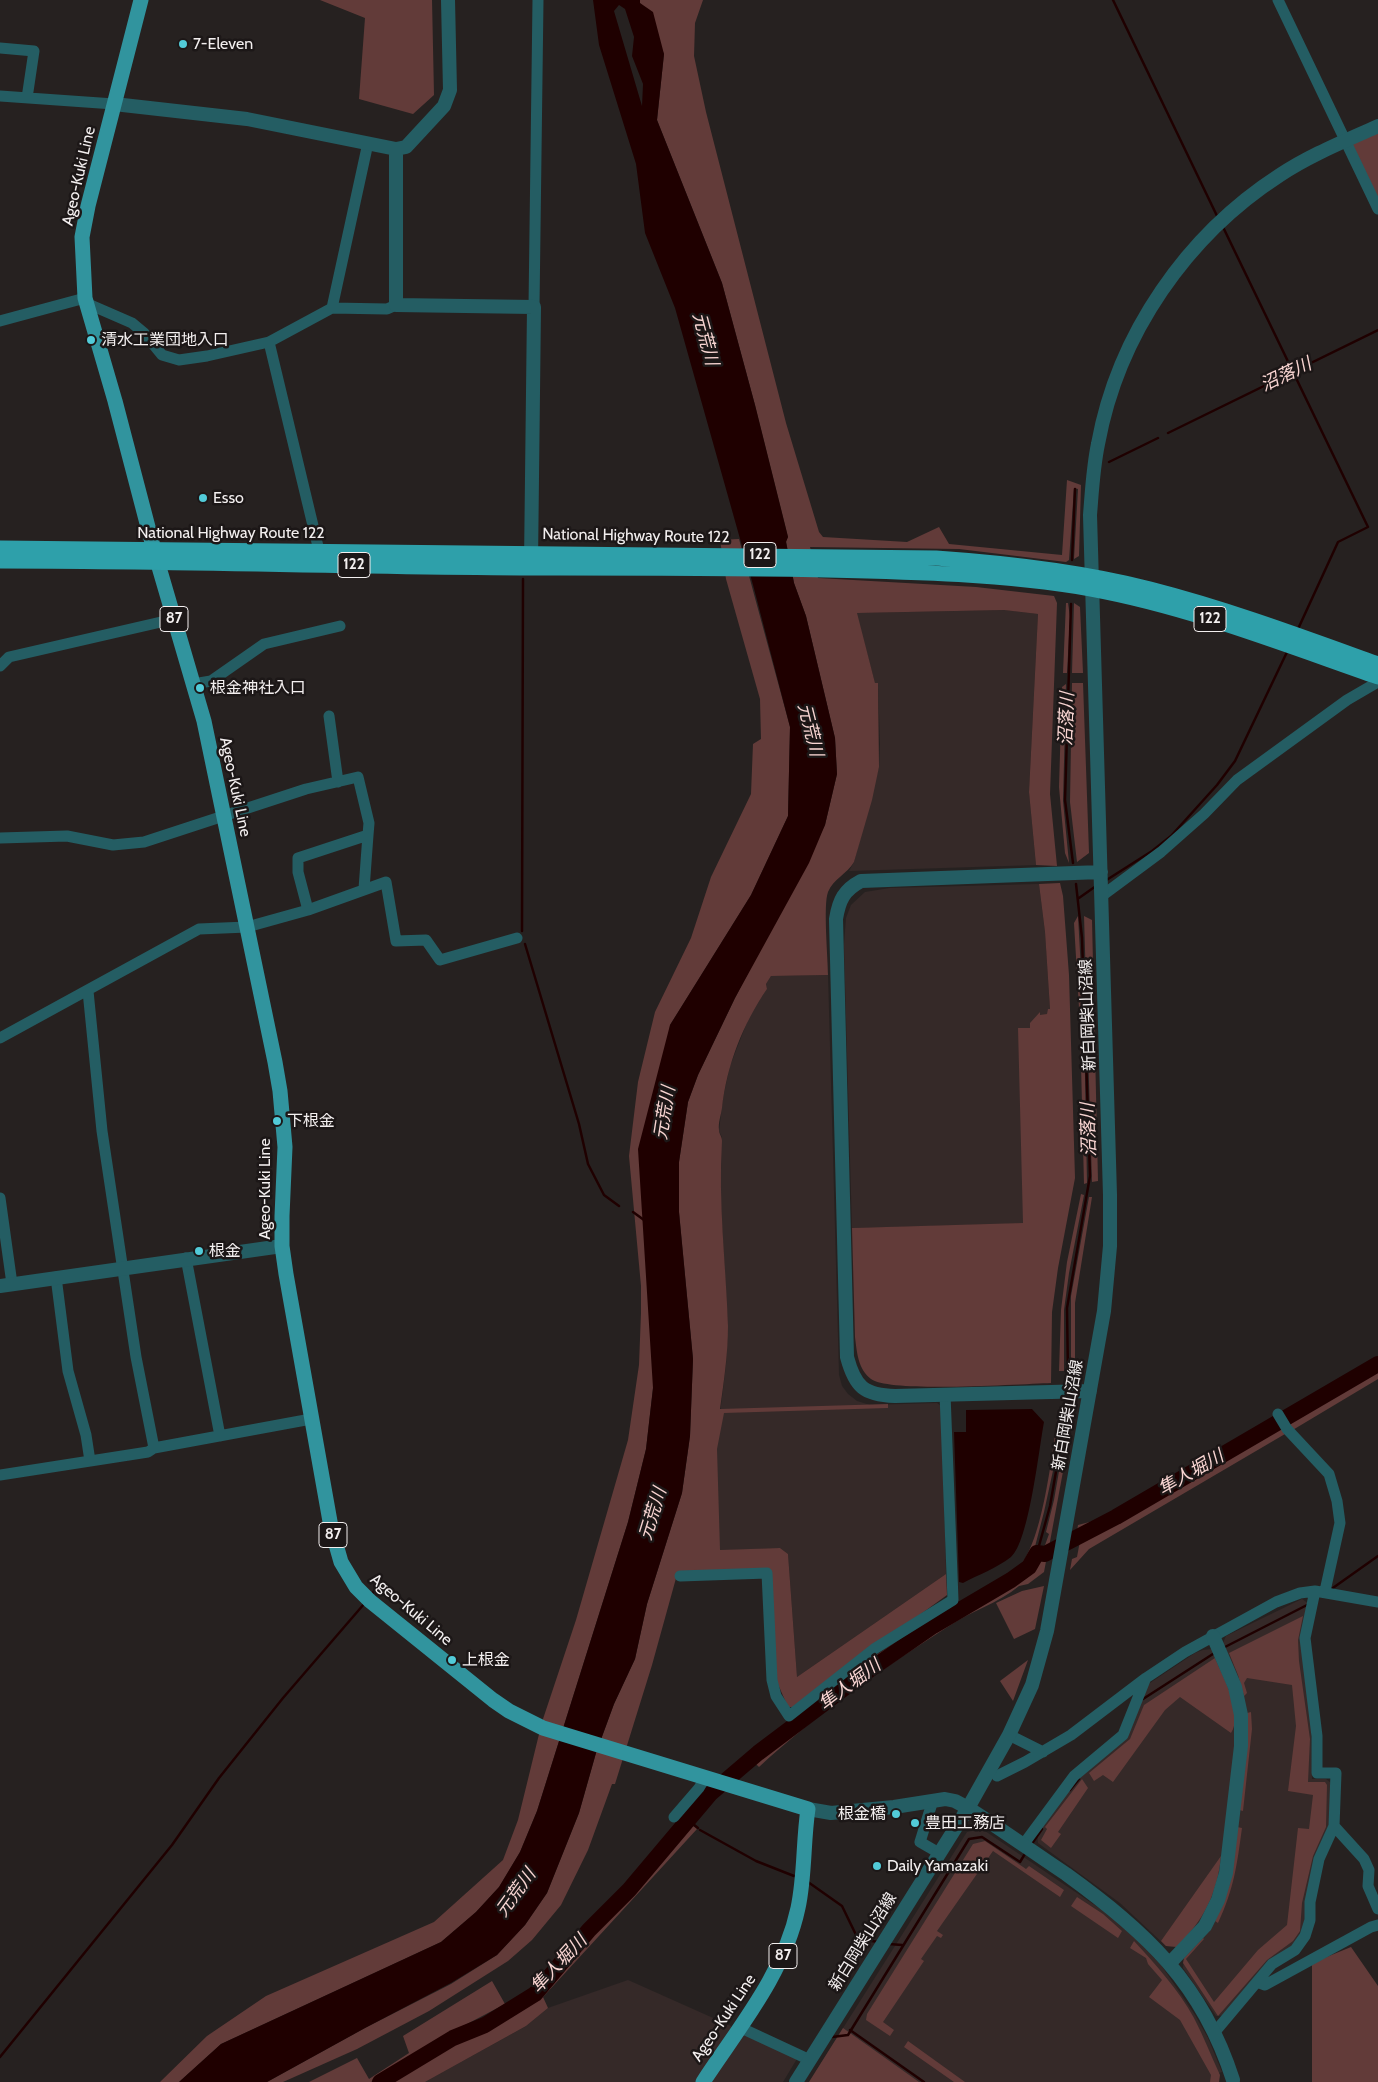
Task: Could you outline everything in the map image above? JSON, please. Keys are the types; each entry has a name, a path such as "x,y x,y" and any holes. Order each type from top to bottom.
{"highway":[{"name":"National Highway Route 122","path":"0,548 156,557"},
{"name":"National Highway Route 122","path":"0,562 156,557 819,563 945,558 1037,567 1189,612 1378,677"},
{"name":"National Highway Route 122","path":"1092,583 1148,589 1224,610 1378,664"}],"main road":[{"name":"Ageo-Kuki Line","path":"141,0 88,206 82,237 85,300 116,401 156,557 204,721 280,1091 284,1147 282,1246 336,1548 347,1575 356,1587 377,1607 493,1700 515,1714 544,1728 808,1809 801,1888 798,1908 790,1936 775,1972 702,2082"}],"street":[{"path":"0,96 114,104 247,120 396,149 406,147 444,106 450,90 448,0"},
{"path":"531,560 538,0"},
{"path":"1278,0 1378,209"},
{"path":"0,48 34,51 27,98"},
{"name":"新白岡柴山沼線","path":"796,2082 968,1808 1009,1735 1022,1709 1040,1661 1058,1571 1104,1311 1110,1246 1103,895 1090,515 1093,472 1098,443 1118,372 1143,320 1165,286 1187,256 1228,215 1279,175 1345,140 1378,126"},
{"path":"332,308 368,143"},
{"path":"396,149 396,305"},
{"path":"0,321 85,300 132,322 162,355 179,360 207,356 269,342 332,308 386,309 396,305 534,307"},
{"path":"269,342 320,558"},
{"path":"0,666 9,657 174,619"},
{"path":"193,684 211,681 264,644 340,626"},
{"path":"1103,895 1161,852 1204,814 1237,780 1347,700 1378,682"},
{"path":"329,716 338,782"},
{"path":"0,838 66,836 113,845 144,842 306,789 358,777 369,823 364,889"},
{"path":"308,910 298,872 298,858 368,836"},
{"path":"1090,1391 877,1396 868,1392 857,1383 847,1357 836,919 838,906 848,888 861,881 1101,872"},
{"path":"0,1038 199,929 247,928 308,910 386,882 396,941 426,940 440,960 517,938"},
{"path":"88,991 102,1131 136,1358 154,1448"},
{"path":"0,1198 6,1285 186,1258 282,1246"},
{"path":"186,1258 220,1436"},
{"path":"56,1277 68,1371 86,1434 90,1461"},
{"path":"680,1576 767,1573 772,1680 776,1696 789,1716 874,1649 953,1600 945,1394"},
{"path":"1214,2033 1272,1964 1295,1950 1305,1936 1310,1920 1310,1902 1319,1859 1334,1826 1336,1773 1316,1773 1317,1736 1305,1638 1340,1523 1338,1501 1329,1474 1287,1429 1278,1414"},
{"path":"0,1475 148,1452 154,1448 312,1419"},
{"path":"997,1776 1071,1734 1146,1678 1213,1636 1276,1602 1300,1593 1320,1591 1378,1602"},
{"path":"1170,1963 1205,1926 1218,1900 1226,1873 1241,1746 1241,1715 1232,1679 1213,1636"},
{"path":"1024,1845 1074,1776 1123,1735 1146,1678"},
{"path":"1009,1735 1042,1752"},
{"path":"674,1817 708,1779"},
{"path":"933,1800 920,1842 939,1853"},
{"path":"808,1809 821,1812 840,1812 894,1807 933,1800 955,1801 968,1808 1024,1845 1114,1910 1143,1934 1170,1963 1196,1999 1214,2033 1232,2080"},
{"path":"1334,1826 1364,1859 1369,1870 1368,1886 1378,1909"},
{"path":"1257,1982 1265,1985 1371,1927 1378,1925"},
{"path":"739,2027 810,2060"}],"shaded area":[{"path":"320,0 432,0 434,95 413,114 359,99 365,18"},
{"path":"640,0 703,0 695,23 694,56 706,112 786,423 819,532 823,537 907,542 939,527 949,544 1062,555 1067,480 1081,485 1079,556 1074,559 1078,489 1074,488 1069,560 1066,562 959,549 810,547 818,578 976,587 1054,596 1057,603 1050,794 1057,866 1036,865 1029,792 1038,614 1004,610 857,613 875,683 878,683 879,767 872,800 854,862 830,887 828,892 826,919 828,975 771,976 766,984 767,989 758,1002 737,1045 724,1092 719,1125 722,1138 722,1210 728,1326 727,1357 720,1409 888,1404 888,1408 724,1413 717,1449 720,1550 780,1548 788,1554 797,1677 946,1574 947,1595 793,1707 788,1707 777,1682 770,1569 681,1573 678,1571 652,1665 615,1784 612,1784 588,1850 561,1905 532,1940 508,1961 429,2011 357,2049 283,2082 267,2082 365,2028 451,1984 497,1955 525,1925 547,1893 579,1813 596,1753 614,1704 635,1659 647,1604 682,1493 690,1436 693,1359 679,1212 679,1162 688,1102 698,1075 735,998 825,825 837,774 835,738 806,616 794,583 786,541 788,537 722,283 657,120 664,54"},
{"path":"1378,132 1378,203 1351,147 1354,142"},
{"path":"739,539 790,727 788,816 751,895 670,1025 653,1388 646,1449 628,1522 537,1811 520,1852 499,1887 476,1912 441,1942 221,2044 179,2082 160,2082 207,2036 266,1996 434,1922 503,1860 518,1820 542,1722 576,1620 628,1440 639,1365 641,1313 641,1286 629,1156 638,1082 655,1012 691,938 711,877 751,794 753,744 761,739 760,699 726,579 720,540"},
{"path":"1066,603 1068,603 1070,617 1067,673 1063,673"},
{"path":"1074,603 1080,607 1083,673 1072,673"},
{"path":"1005,610 1038,614 1029,792 1036,865 849,871 854,862 879,767 880,744 878,683 875,683 856,613"},
{"path":"1072,683 1083,683 1089,853 1077,862 1070,802"},
{"path":"1066,684 1063,801 1069,863 1065,853 1059,787 1062,687"},
{"path":"1060,883 1063,896 1069,975 1075,1178 1058,1268 1052,1312 1051,1383 928,1387 902,1386 871,1379 861,1366 855,1337 852,1228 1023,1223 1018,1028 1030,1028 1030,1023 1040,1012 1040,1015 1047,1014 1048,1009 1050,1009 1045,932 1039,884"},
{"path":"1039,884 1045,932 1050,1009 1046,1223 852,1228 844,945 846,918 851,905 865,892 890,888"},
{"path":"1078,916 1084,1025 1087,1183 1084,1184 1080,1025 1074,923"},
{"path":"1084,916 1092,920 1098,1181 1092,1182"},
{"path":"828,975 839,1375 842,1386 857,1401 870,1405 937,1403 942,1407 946,1574 797,1677 788,1554 780,1548 683,1552 718,1430 726,1365 728,1327 719,1173 722,1137 719,1131 723,1098 730,1066 751,1012 767,989 766,984 771,976"},
{"path":"1081,1194 1084,1195 1064,1310 1064,1371 1059,1371 1061,1310 1067,1262"},
{"path":"1089,1197 1092,1197 1075,1303 1075,1371 1071,1371 1071,1296"},
{"path":"1378,1357 1378,1362 1283,1417 1281,1413"},
{"path":"1378,1367 1378,1379 1291,1431 1287,1421"},
{"path":"1070,1408 1074,1412 1049,1547 1044,1548 1049,1534 1046,1532 1054,1500"},
{"path":"1063,1409 1059,1443 1044,1512 1032,1558 1027,1567 985,1594 900,1643 751,1757 748,1754 875,1656 946,1610 1017,1569 1026,1558 1039,1521 1049,1477 1057,1420"},
{"path":"1274,1418 1276,1421 1126,1509 1102,1522 1077,1531 1078,1525 1105,1518"},
{"path":"1279,1425 1285,1434 1089,1549 1070,1570 1072,1559 1077,1557 1080,1541"},
{"path":"1047,1556 1044,1572 1028,1584 1019,1586 925,1642 827,1710 759,1767 756,1764 883,1662 1014,1585 1033,1569 1038,1558"},
{"path":"1044,1586 1035,1629 1014,1639 996,1603 1022,1591"},
{"path":"1302,1599 1309,1604 1312,1779 1326,1779 1331,1783 1330,1829 1306,1920 1299,1938 1226,2015 1216,2016 1183,1968 1184,1958 1177,1947 1166,1946 1120,1903 1038,1843 1037,1832 1077,1778 1126,1736 1147,1685 1195,1653 1212,1649 1223,1643 1226,1636"},
{"path":"1303,1616 1298,1640 1299,1661 1310,1739 1308,1782 1325,1782 1327,1785 1326,1827 1313,1856 1302,1903 1300,1931 1293,1941 1267,1960 1218,2016 1183,1963 1184,1958 1204,1939 1186,1959 1214,2002 1258,1950 1287,1925 1298,1828 1309,1829 1313,1795 1288,1791 1296,1726 1292,1685 1247,1678 1244,1683 1247,1693 1244,1696 1229,1653"},
{"path":"1215,1658 1234,1706 1234,1725 1231,1733 1180,1697 1165,1710 1113,1782 1103,1775 1094,1781 1089,1773 1130,1739 1144,1705"},
{"path":"1028,1660 1013,1701 1000,1681"},
{"path":"1251,1712 1252,1729 1243,1811 1239,1810 1247,1745 1247,1713"},
{"path":"1082,1779 1088,1788 1058,1832 1061,1834 1051,1848 1041,1840 1047,1829 1045,1827"},
{"path":"693,1826 697,1829 543,1997 548,2008 526,2026 425,2082 387,2082 457,2042 489,2029 513,2016 541,1994 601,1925"},
{"path":"1237,1827 1242,1828 1236,1865 1228,1899 1218,1923 1215,1921 1230,1883"},
{"path":"982,1829 1102,1910 1135,1938 1161,1965 1195,2015 1208,2038 1222,2072 1219,2073 1219,2082 809,2082 967,1832"},
{"path":"985,1841 1026,1869 1029,1866 1064,1890 1060,1897 993,1851 937,1931 943,1935 941,1938 937,1936 921,1959 924,1961 883,2022 894,2030 890,2036 866,2020 867,2014 973,1844"},
{"path":"1221,1856 1216,1883 1208,1906 1202,1916 1177,1947 1166,1946 1161,1941"},
{"path":"1077,1897 1103,1914 1122,1931 1118,1938 1071,1906"},
{"path":"1134,1941 1188,2007 1220,2075 1219,2082 1210,2082 1211,2075 1180,2020 1149,1997 1162,1980 1148,1964 1146,1958 1130,1948"},
{"path":"1351,1947 1378,1986 1378,2082 1312,2082 1312,1963"},
{"path":"628,1980 731,2026 732,2029 696,2082 425,2082 526,2026 548,2008"},
{"path":"492,1981 505,2004 431,2043 411,2059 371,2082 309,2082 357,2058 369,2079 409,2053 403,2036"},
{"path":"843,2028 919,2082 809,2082"},
{"path":"741,2033 798,2057 783,2082 708,2082"},
{"path":"908,2041 965,2082 954,2082 904,2047"}],"water":[{"name":"元荒川","path":"593,0 640,0 640,3 653,12 664,54 657,120 722,283 788,537 786,542 794,583 806,616 835,738 837,774 825,825 809,863 735,998 698,1075 688,1102 679,1162 679,1212 693,1359 690,1436 682,1493 647,1604 635,1659 614,1704 596,1753 579,1813 547,1893 525,1925 497,1955 451,1983 267,2082 179,2082 221,2044 441,1942 476,1912 499,1887 520,1852 537,1811 628,1522 646,1449 653,1388 638,1149 670,1025 751,895 788,816 790,727 753,585 675,308 645,233 636,164 599,45","holes":["619,5 625,9 634,37 632,56 643,84 642,106 614,11"]},
{"path":"1032,1409 1044,1422 1028,1515 1017,1548 1011,1557 1000,1565 963,1583 959,1582 954,1432 966,1432 966,1410"}],"waterway":[{"path":"1113,0 1218,218"},
{"path":"1223,227 1368,527 1338,542 1298,629"},
{"name":"沼落川","path":"1168,433 1378,330"},
{"name":"沼落川","path":"1109,462 1158,438"},
{"name":"沼落川","path":"1072,560 1075,489"},
{"path":"522,931 523,579"},
{"name":"沼落川","path":"1071,604 1065,800 1073,863"},
{"path":"1105,881 1152,851 1171,836 1217,785 1235,761 1287,652"},
{"name":"沼落川","path":"1068,1375 1067,1308 1090,1176 1082,938 1076,884"},
{"path":"1079,898 1096,886"},
{"path":"525,944 579,1124 588,1164 604,1195 619,1206"},
{"path":"633,1212 644,1220"},
{"name":"隼人堀川","path":"380,2082 453,2038 485,2025 535,1994 589,1930 629,1890 710,1794 758,1753 855,1680 933,1626 1011,1580 1029,1567 1037,1553 1045,1554 1116,1517 1378,1364"},
{"name":"沼落川","path":"1037,1553 1050,1506 1066,1414"},
{"path":"1330,1590 1378,1556"},
{"path":"372,1594 377,1587"},
{"path":"0,2057 172,1845 219,1778 283,1698 364,1604"},
{"path":"1223,1648 1307,1605"},
{"path":"1143,1699 1216,1652"},
{"path":"1070,1790 1079,1779"},
{"path":"688,1820 698,1828"},
{"path":"1031,1845 1042,1829"},
{"path":"700,1830 756,1861 794,1876"},
{"path":"832,2037 848,2035 969,1839 982,1837 1020,1862 1026,1852"},
{"path":"808,1882 842,1906 858,1939 879,1942"},
{"path":"889,1944 902,1945"},
{"path":"850,2030 924,2082"}],"place":[{"name":"7-Eleven","path":"183,44"},
{"name":"清水工業団地入口","path":"91,340"},
{"name":"Esso","path":"203,498"},
{"name":"根金神社入口","path":"200,688"},
{"name":"下根金","path":"277,1121"},
{"name":"根金","path":"199,1251"},
{"name":"上根金","path":"452,1660"},
{"name":"根金橋","path":"896,1814"},
{"name":"豊田工務店","path":"915,1823"},
{"name":"Daily Yamazaki","path":"877,1866"}]}
